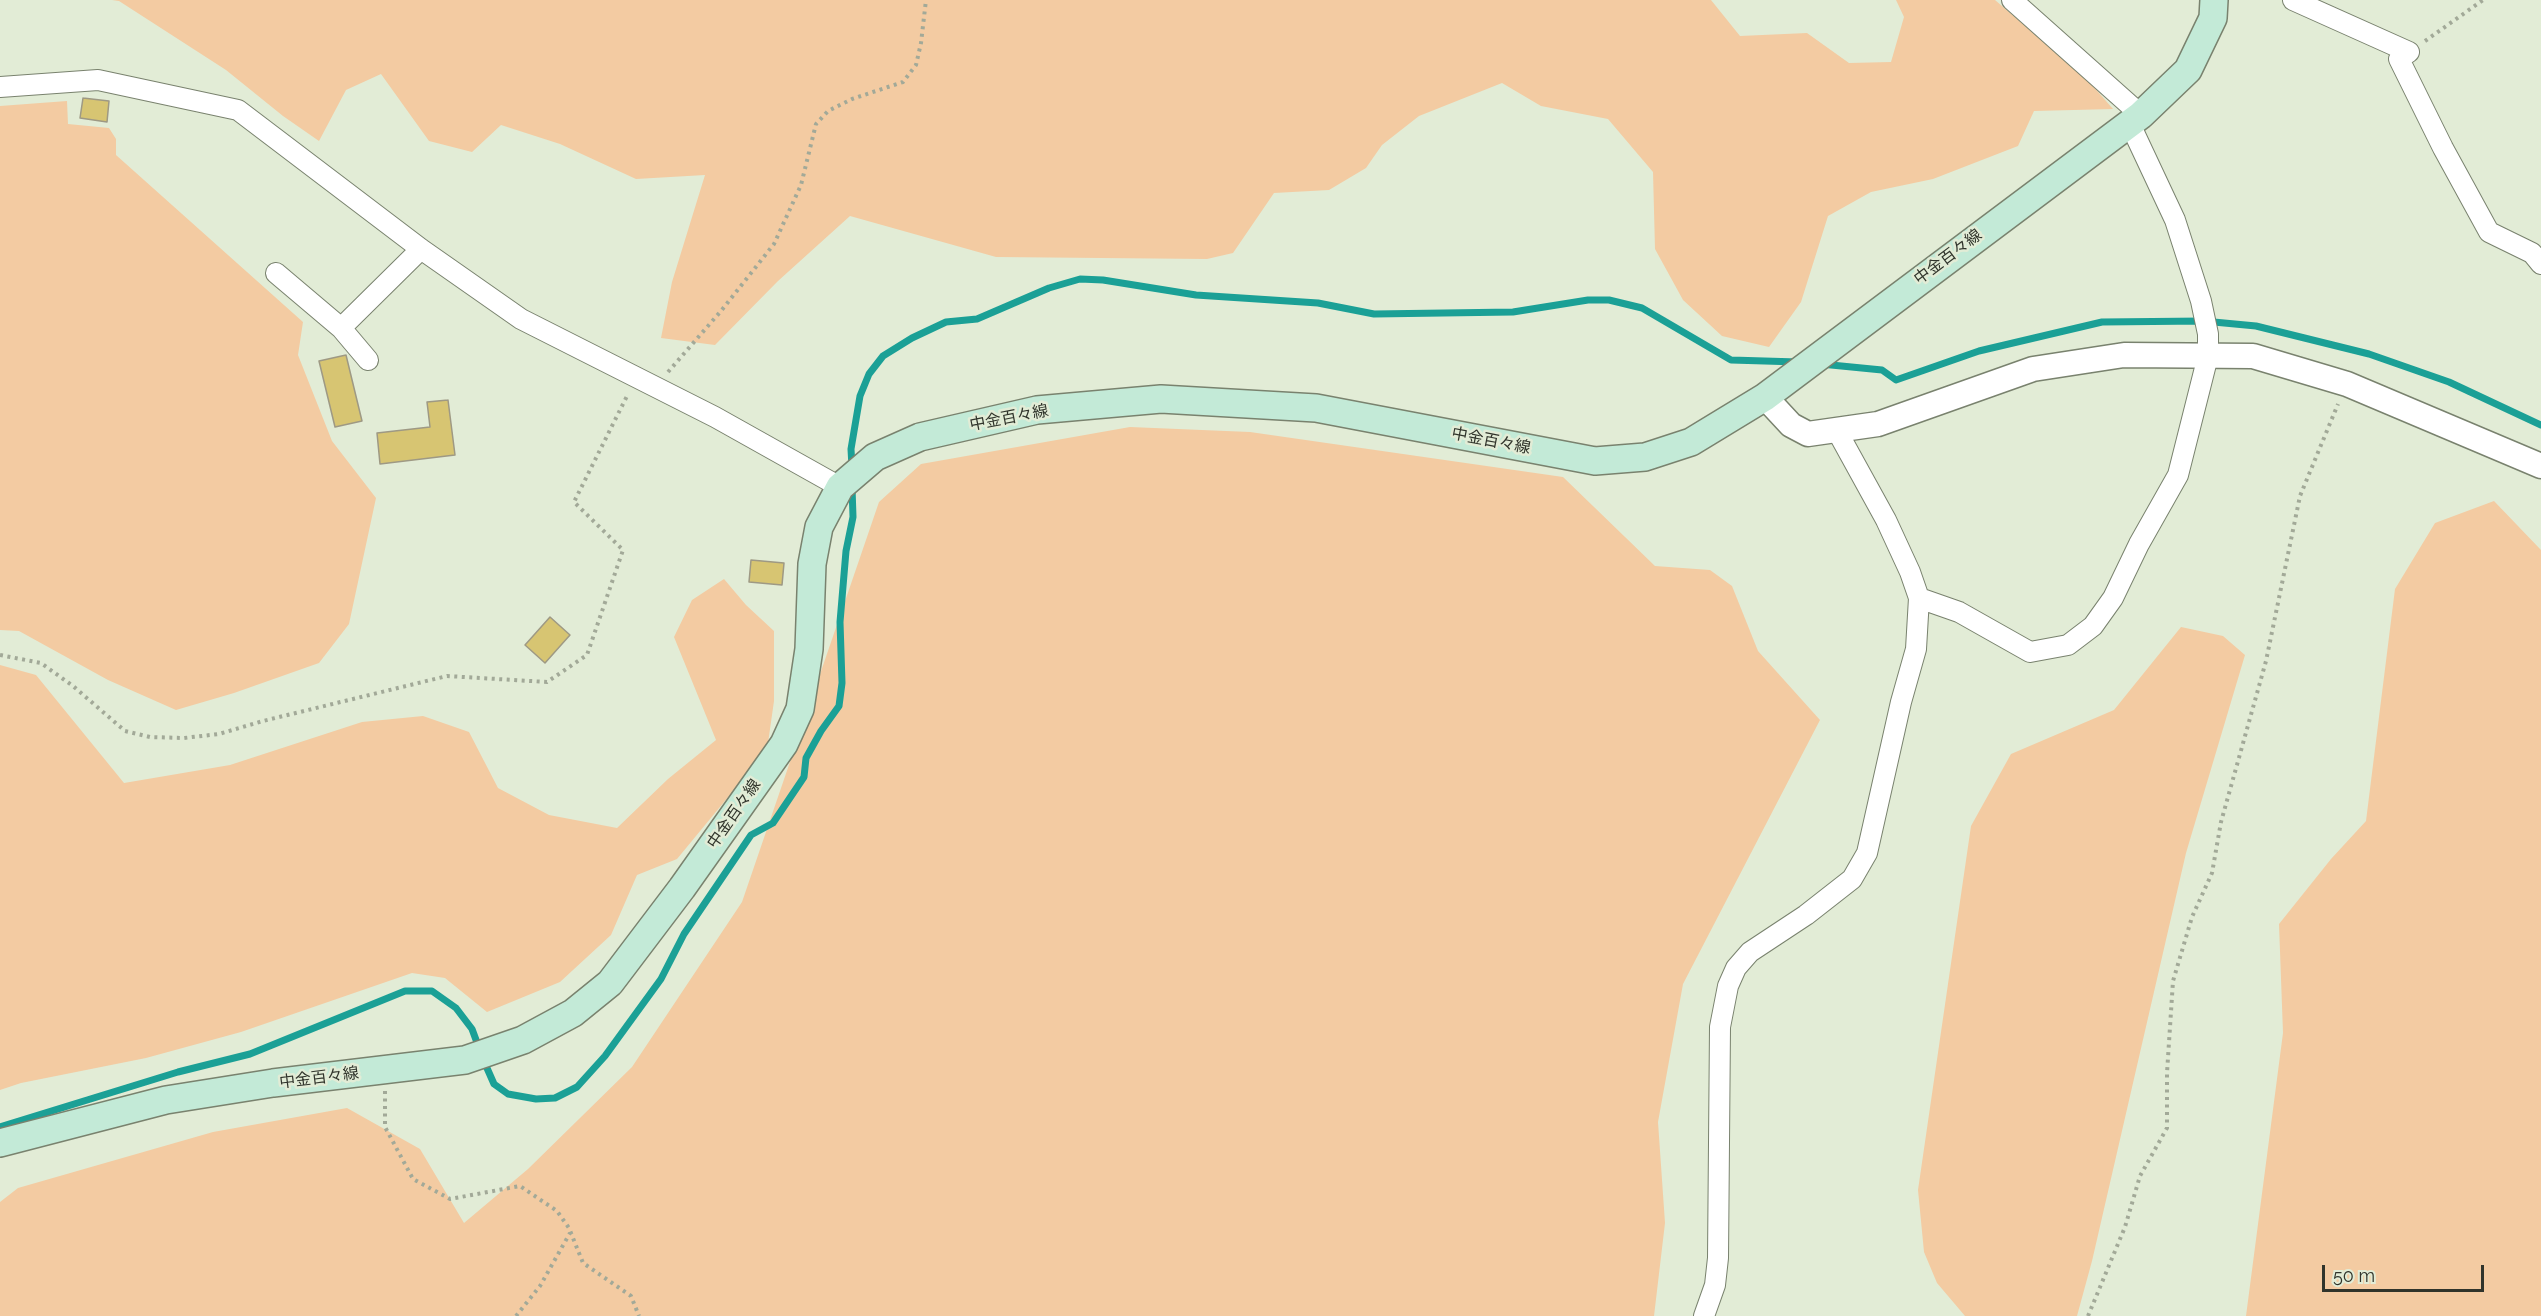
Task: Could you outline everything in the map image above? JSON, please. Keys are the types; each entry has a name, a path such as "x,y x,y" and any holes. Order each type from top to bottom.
{"main road":[{"name":"中金百々線","path":"0,1143 166,1100 273,1083 465,1060 523,1040 573,1013 610,983 682,888 784,744 800,709 809,649 812,564 819,527 840,488 875,457 920,437 1037,410 1161,399 1316,408 1595,461 1645,457 1691,442 1774,390 2135,118 2188,70 2213,18 2214,0"}],"street":[{"path":"1919,598 1959,612 2030,652 2068,645 2093,626 2113,598 2139,543 2178,475 2208,345 2201,301 2175,220 2135,118 2012,0"},
{"path":"2293,0 2409,52"},
{"path":"2409,52 2398,59 2489,232 2532,253 2541,264"},
{"path":"0,87 98,80 238,110 421,249 521,319 661,389 840,488"},
{"path":"341,328 421,249"},
{"path":"276,273 341,328 368,360"},
{"path":"1774,390 1791,425 1808,434 1837,431 1878,424 2033,369 2208,345 2347,384 2541,466"},
{"path":"1704,1316 1715,1285 1718,1258 1720,1027 1728,986 1736,968 1750,952 1806,915 1851,879 1867,853 1901,702 1916,649 1919,598 1911,572 1886,520 1837,431"}],"path":[{"path":"661,389 668,373 774,244 801,185 816,124 828,111 852,99 903,82 916,65 926,0"},
{"path":"2409,52 2483,0"},
{"path":"0,655 41,663 73,686 125,731 150,737 184,738 219,734 447,676 547,682 587,655 623,550 574,502 637,377"},
{"path":"2088,1316 2125,1227 2140,1176 2167,1128 2167,1073 2173,981 2192,917 2212,873 2221,822 2266,661 2300,495 2347,384"},
{"path":"385,1070 385,1126 413,1179 450,1199 520,1186 557,1211 570,1232 583,1263 631,1296 639,1316"},
{"path":"516,1316 540,1286 570,1232"}],"shaded area":[{"path":"112,0 1711,0 1740,36 1807,33 1849,63 1891,62 1904,17 1896,0 1995,0 2085,77 2113,109 2034,111 2018,146 1933,179 1871,192 1828,216 1801,302 1769,347 1722,336 1683,300 1655,249 1653,172 1608,119 1541,106 1502,83 1419,116 1382,145 1366,168 1329,190 1274,193 1233,253 1207,259 996,257 850,216 778,281 715,345 661,338 672,282 705,175 636,179 560,144 501,125 472,152 429,141 381,74 346,90 319,141 283,116 226,70 119,1"},
{"path":"67,101 68,124 109,128 116,139 116,155 303,322 298,355 332,441 376,498 349,624 319,663 234,693 176,710 108,680 19,631 0,630 0,106"},
{"path":"1130,427 1250,432 1563,477 1655,566 1710,570 1732,586 1758,651 1820,720 1683,984 1658,1122 1665,1223 1654,1316 0,1316 0,1202 18,1188 213,1132 347,1108 420,1149 464,1223 528,1169 632,1067 742,902 879,502 921,464"},
{"path":"2494,501 2541,550 2541,1316 2246,1316 2283,1033 2279,924 2331,859 2366,821 2395,589 2435,523"},
{"path":"724,579 746,605 774,631 774,701 767,750 677,859 637,875 611,935 560,982 487,1012 445,978 412,973 241,1032 146,1058 21,1083 0,1090 0,665 36,675 124,783 230,765 362,722 423,716 469,732 498,788 549,815 617,828 668,779 716,740 674,637 692,600"},
{"path":"2181,627 2223,636 2245,655 2186,853 2092,1261 2077,1316 1965,1316 1937,1283 1924,1252 1918,1190 1971,826 2011,754 2114,710"}],"building":[{"path":"83,98 109,101 107,122 80,118"},
{"path":"346,355 362,421 335,427 319,361"},
{"path":"448,400 455,455 380,464 377,433 430,427 427,402"},
{"path":"751,560 784,563 782,585 749,582"},
{"path":"550,617 570,635 545,663 525,645"}],"waterway":[{"path":"852,467 851,449 860,396 869,374 883,356 912,338 946,322 977,319 1049,288 1080,279 1103,280 1196,295 1318,303 1374,314 1513,312 1588,300 1609,300 1642,308 1731,360 1798,362"},
{"path":"1821,364 1882,370 1896,380 1979,351 2102,322 2203,321 2256,326 2369,354 2449,382 2541,425"},
{"path":"483,1059 494,1084 508,1094 536,1099 555,1098 577,1087 605,1056 661,979 684,934 751,835 773,823 804,777 806,758 821,731 839,706 842,683 840,622 846,551 853,517 852,487"},
{"path":"0,1127 178,1072 250,1054 405,991 432,991 456,1008 472,1029 479,1048"}]}
